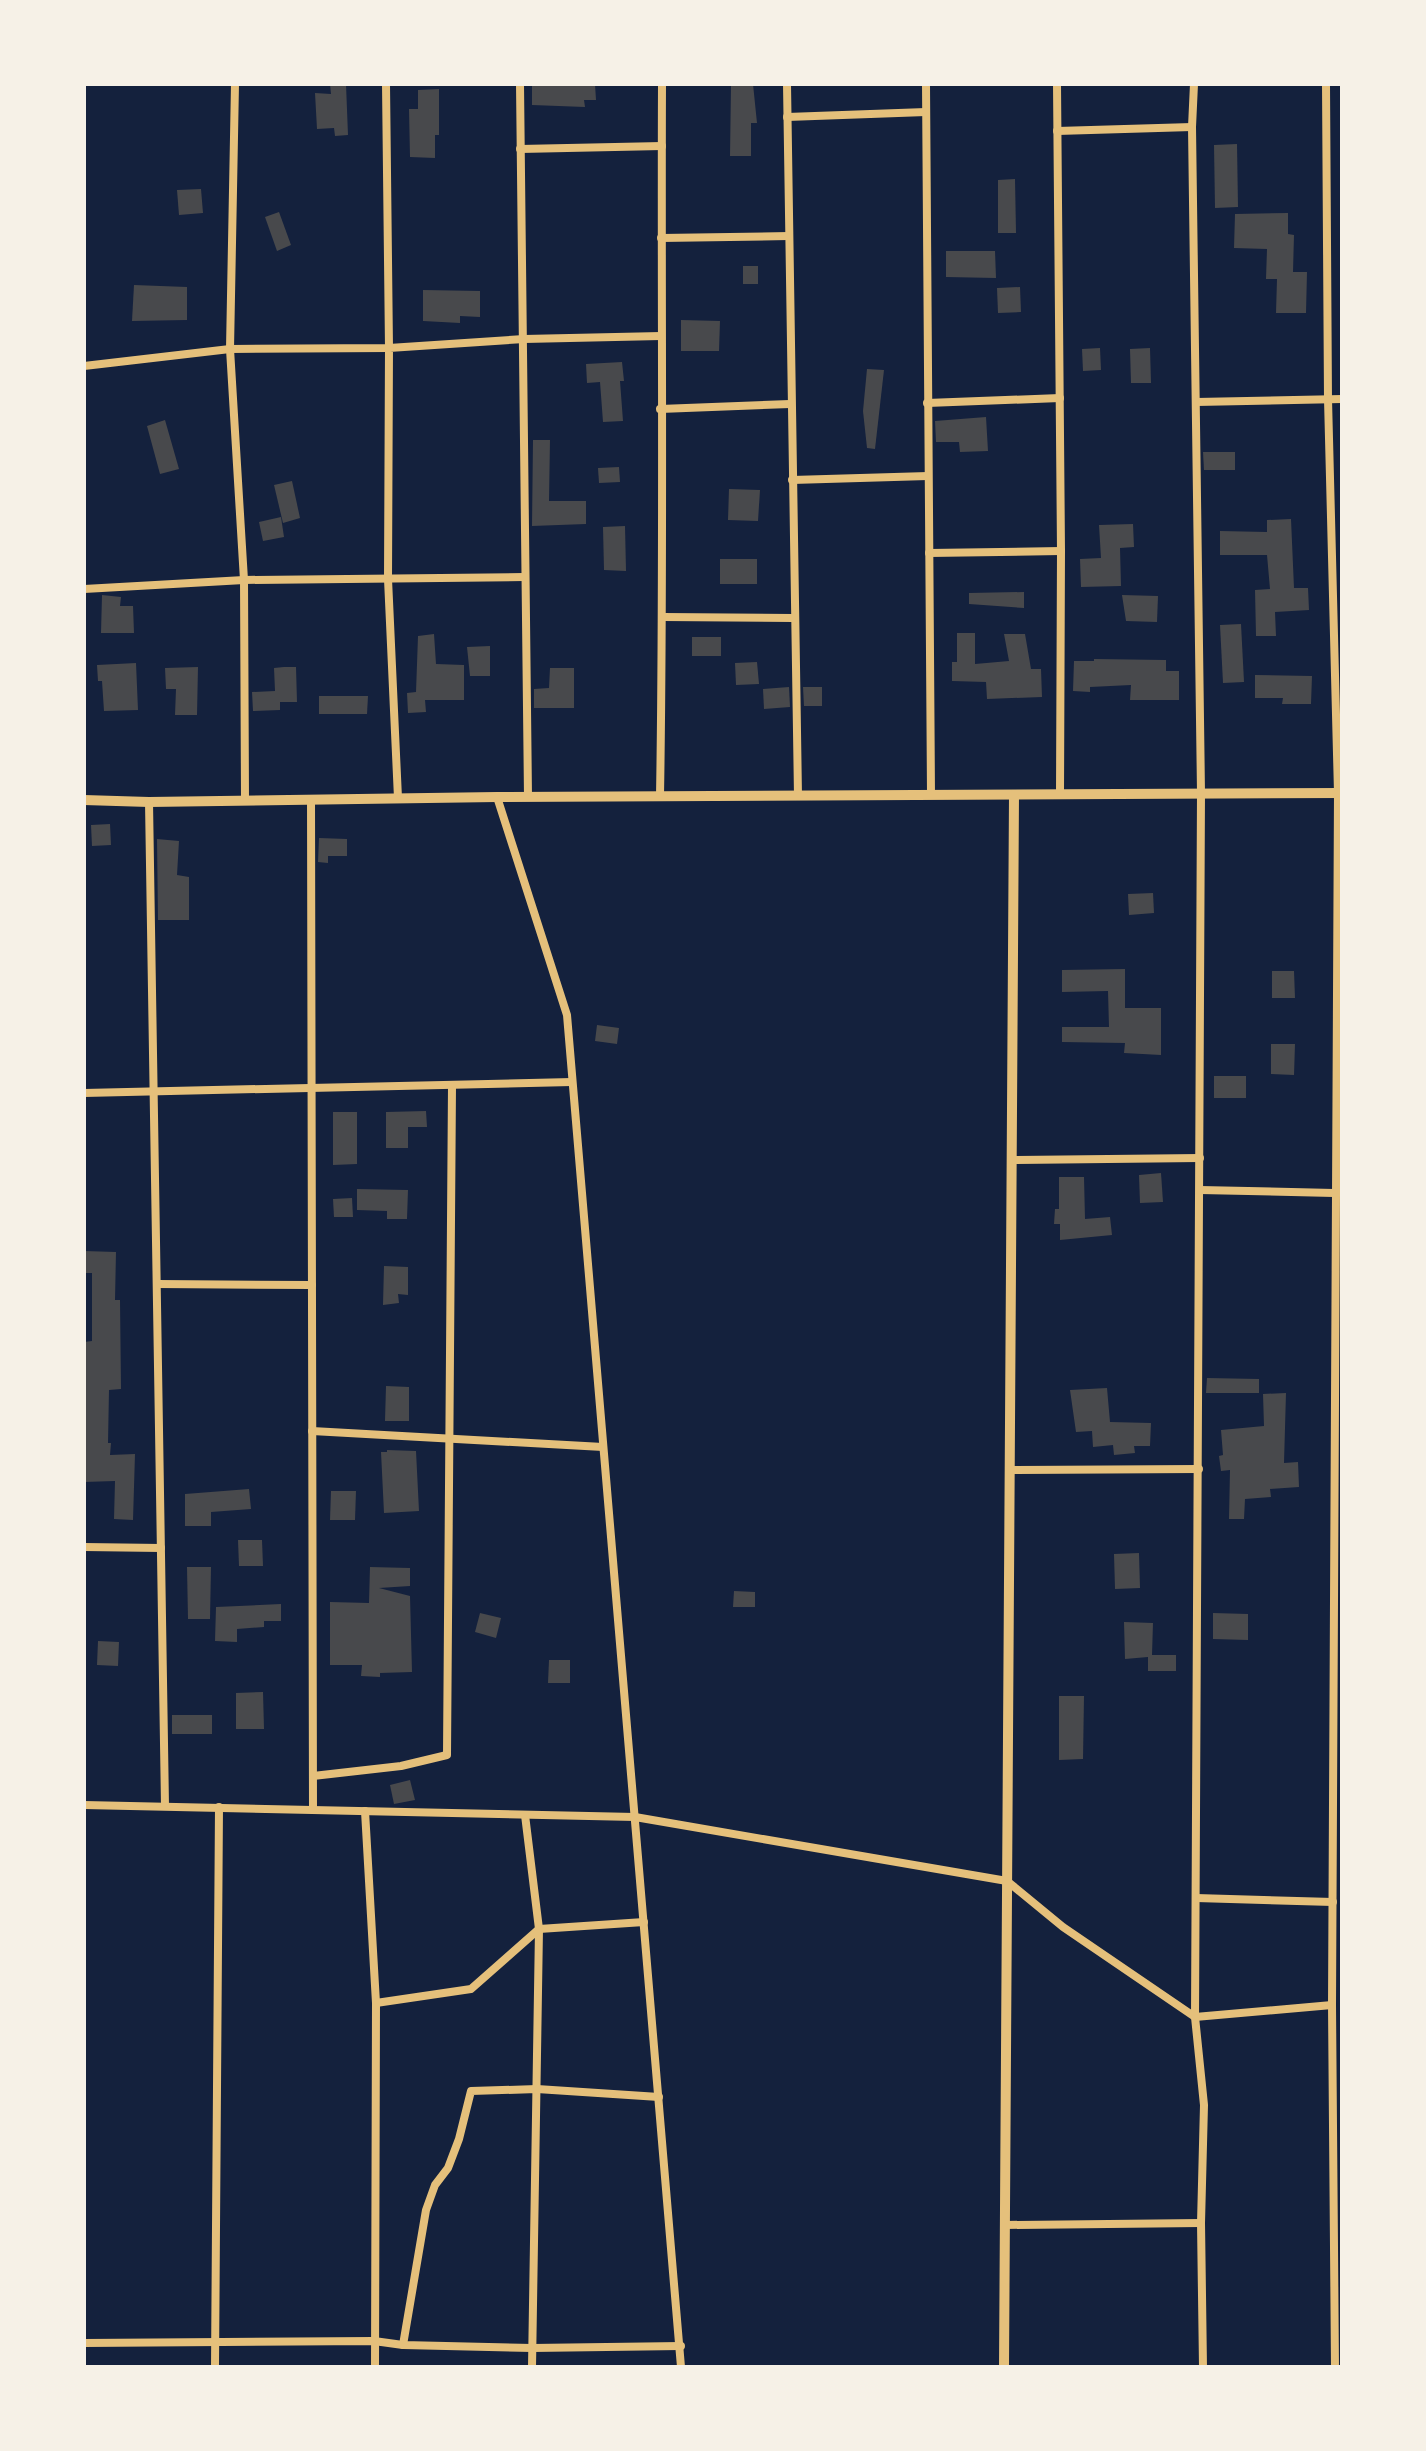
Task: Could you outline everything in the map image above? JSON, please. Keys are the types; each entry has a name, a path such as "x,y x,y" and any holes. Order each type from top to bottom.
{"street":[{"path":"235,84 230,349 244,580 245,799"},
{"path":"386,84 388,579 398,798"},
{"path":"520,84 528,797"},
{"path":"660,796 663,617 660,409 662,84"},
{"path":"787,84 798,796"},
{"path":"926,84 931,795"},
{"path":"1057,84 1060,794"},
{"path":"1194,84 1192,127 1201,793 1195,2017 1204,2105 1201,2223 1203,2367"},
{"path":"1326,84 1328,399 1340,793 1334,1193 1338,1495 1332,2005 1337,2218 1335,2367"},
{"path":"787,117 926,112"},
{"path":"1057,131 1192,127"},
{"path":"520,149 662,146"},
{"path":"661,238 789,236"},
{"path":"84,366 230,349 389,348 524,339 661,336"},
{"path":"927,403 1060,398"},
{"path":"1196,402 1342,399"},
{"path":"660,409 790,404"},
{"path":"792,480 928,476"},
{"path":"929,553 1061,551"},
{"path":"84,589 244,580 524,577"},
{"path":"663,617 793,618"},
{"path":"84,800 1340,793"},
{"path":"1004,2367 1014,795"},
{"path":"497,797 567,1015 681,2367"},
{"path":"311,799 313,1810"},
{"path":"149,802 165,1806"},
{"path":"84,1093 153,1094 572,1082"},
{"path":"313,1776 401,1766 447,1755 452,1086"},
{"path":"1012,1160 1200,1158"},
{"path":"1200,1190 1334,1193"},
{"path":"157,1284 312,1285"},
{"path":"312,1431 603,1447"},
{"path":"1010,1470 1199,1469"},
{"path":"84,1547 161,1548"},
{"path":"84,1805 635,1817 1007,1881 1063,1927 1195,2017 1332,2005"},
{"path":"215,2367 219,1807"},
{"path":"365,1811 376,2003 375,2367"},
{"path":"525,1815 539,1929 532,2367"},
{"path":"1196,1898 1333,1902"},
{"path":"376,2003 471,1989 539,1929 644,1922"},
{"path":"403,2345 426,2210 459,2139 471,2091 537,2089 659,2097"},
{"path":"1005,2225 1201,2223"},
{"path":"84,2343 374,2341 403,2345 532,2348 681,2346"}],"building":[{"path":"330,84 346,84 348,135 335,136 334,128 317,129 315,93 331,94"},
{"path":"532,84 595,84 596,100 584,100 585,107 532,105"},
{"path":"731,84 753,84 757,123 751,123 751,156 730,156"},
{"path":"439,89 439,135 435,135 435,158 410,157 409,109 418,109 418,90"},
{"path":"1237,144 1238,207 1215,208 1214,145"},
{"path":"1015,179 1016,233 998,233 998,180"},
{"path":"201,189 203,213 179,215 177,190"},
{"path":"279,212 291,245 277,251 265,217"},
{"path":"1288,213 1288,234 1294,235 1293,272 1307,272 1306,313 1276,313 1277,279 1266,279 1267,249 1234,248 1235,214"},
{"path":"946,251 995,251 996,278 946,277"},
{"path":"743,266 758,266 758,284 743,284"},
{"path":"134,285 187,287 187,320 132,321"},
{"path":"1020,287 1021,312 998,313 997,288"},
{"path":"423,290 480,291 480,317 460,316 460,323 423,321"},
{"path":"681,320 720,321 719,351 681,351"},
{"path":"1100,348 1101,370 1083,371 1082,349"},
{"path":"1150,348 1151,383 1131,383 1130,349"},
{"path":"622,362 623,421 603,422 600,382 587,383 586,364"},
{"path":"867,369 884,370 875,449 867,448 863,411"},
{"path":"986,417 988,451 960,452 959,442 936,442 935,421"},
{"path":"165,420 179,469 160,474 147,426"},
{"path":"533,440 550,440 549,501 586,501 586,524 532,526"},
{"path":"1203,452 1235,452 1235,470 1204,470"},
{"path":"619,467 620,482 599,483 598,468"},
{"path":"292,481 300,518 283,523 274,485"},
{"path":"729,489 760,490 758,521 728,520"},
{"path":"281,517 284,537 263,541 259,522"},
{"path":"1291,519 1294,588 1308,588 1309,610 1275,612 1276,636 1256,636 1255,590 1270,589 1267,555 1220,555 1220,531 1267,532 1267,520"},
{"path":"1133,524 1134,547 1120,548 1121,586 1081,587 1080,559 1101,558 1099,525"},
{"path":"625,526 626,571 604,570 603,527"},
{"path":"720,559 757,559 757,584 720,584"},
{"path":"1024,592 1024,608 969,604 969,593"},
{"path":"102,595 121,597 120,606 133,606 134,633 101,633"},
{"path":"1122,595 1158,596 1157,622 1126,621"},
{"path":"1241,624 1244,682 1223,683 1220,625"},
{"path":"957,633 975,633 975,664 1009,661 1004,634 1025,634 1031,669 1041,669 1042,697 987,699 986,682 952,681 952,662 957,662"},
{"path":"434,634 436,664 464,665 464,700 425,700 426,712 408,713 407,693 416,692 418,636"},
{"path":"692,637 721,637 721,656 692,656"},
{"path":"490,646 490,676 470,676 467,647"},
{"path":"1166,660 1166,671 1179,671 1179,700 1130,700 1131,685 1090,687 1090,692 1073,691 1074,661"},
{"path":"757,662 759,684 736,685 735,663"},
{"path":"136,663 138,710 104,711 102,681 98,681 97,665"},
{"path":"198,667 197,715 175,715 176,689 166,689 165,668"},
{"path":"296,667 297,702 280,702 280,710 253,711 252,692 275,691 274,668"},
{"path":"550,668 574,668 574,708 534,708 534,689 549,688"},
{"path":"1255,675 1312,676 1311,704 1282,704 1283,698 1255,698"},
{"path":"789,687 790,707 764,709 763,689"},
{"path":"803,687 822,687 822,706 804,706"},
{"path":"319,696 368,696 367,714 319,714"},
{"path":"110,824 111,845 92,846 91,825"},
{"path":"319,838 347,839 347,856 328,856 328,863 318,862"},
{"path":"157,839 179,841 177,875 189,877 189,920 158,920"},
{"path":"1153,893 1154,913 1129,915 1128,894"},
{"path":"1125,969 1125,1008 1161,1008 1161,1055 1124,1053 1125,1043 1062,1042 1062,1027 1109,1027 1108,991 1062,992 1062,970"},
{"path":"1272,971 1294,971 1295,998 1272,998"},
{"path":"597,1025 619,1028 617,1044 595,1041"},
{"path":"1271,1044 1295,1044 1294,1075 1271,1074"},
{"path":"1214,1076 1246,1076 1246,1098 1214,1098"},
{"path":"426,1111 427,1127 408,1127 408,1148 386,1148 386,1112"},
{"path":"333,1112 357,1112 357,1164 333,1165"},
{"path":"1161,1173 1163,1202 1140,1203 1139,1175"},
{"path":"1059,1177 1084,1177 1085,1219 1110,1217 1112,1235 1060,1240 1060,1224 1054,1224 1055,1209 1059,1209"},
{"path":"357,1189 408,1190 407,1219 387,1219 387,1211 357,1210"},
{"path":"352,1198 353,1217 334,1217 333,1199"},
{"path":"84,1251 116,1252 115,1300 120,1300 121,1389 109,1390 108,1443 111,1443 110,1455 135,1454 133,1520 114,1519 115,1481 84,1482 84,1342 92,1341 92,1273 84,1273"},
{"path":"384,1266 408,1267 408,1295 398,1294 399,1303 383,1305"},
{"path":"1207,1378 1259,1379 1259,1393 1206,1393"},
{"path":"386,1386 409,1387 409,1421 385,1421"},
{"path":"1107,1388 1110,1422 1151,1423 1150,1446 1134,1446 1135,1453 1114,1455 1113,1445 1093,1447 1092,1431 1076,1432 1070,1390"},
{"path":"1286,1393 1284,1463 1298,1462 1299,1487 1270,1489 1271,1497 1245,1499 1244,1519 1229,1519 1230,1470 1221,1471 1221,1430 1264,1426 1263,1394"},
{"path":"416,1451 419,1511 384,1513 381,1452"},
{"path":"249,1489 251,1509 211,1512 211,1526 185,1526 185,1494"},
{"path":"331,1491 356,1491 355,1520 330,1520"},
{"path":"238,1540 262,1540 263,1566 239,1566"},
{"path":"1139,1553 1140,1588 1115,1589 1114,1554"},
{"path":"187,1567 211,1567 210,1619 188,1619"},
{"path":"370,1567 410,1568 410,1586 379,1588 410,1596 412,1672 380,1673 380,1677 361,1676 362,1665 330,1665 330,1602 369,1603"},
{"path":"734,1591 755,1592 755,1607 733,1607"},
{"path":"281,1604 281,1621 264,1621 264,1627 237,1629 237,1642 215,1641 216,1607"},
{"path":"480,1613 501,1618 496,1638 475,1632"},
{"path":"1213,1613 1248,1614 1248,1640 1213,1639"},
{"path":"1124,1622 1153,1623 1152,1655 1176,1655 1176,1671 1148,1671 1148,1657 1125,1659"},
{"path":"98,1641 119,1642 118,1666 97,1665"},
{"path":"549,1660 570,1660 570,1683 548,1683"},
{"path":"263,1692 264,1729 236,1729 236,1693"},
{"path":"1059,1696 1084,1696 1083,1759 1059,1760"},
{"path":"172,1715 212,1715 212,1734 172,1734"},
{"path":"410,1780 415,1800 394,1804 390,1785"}]}
